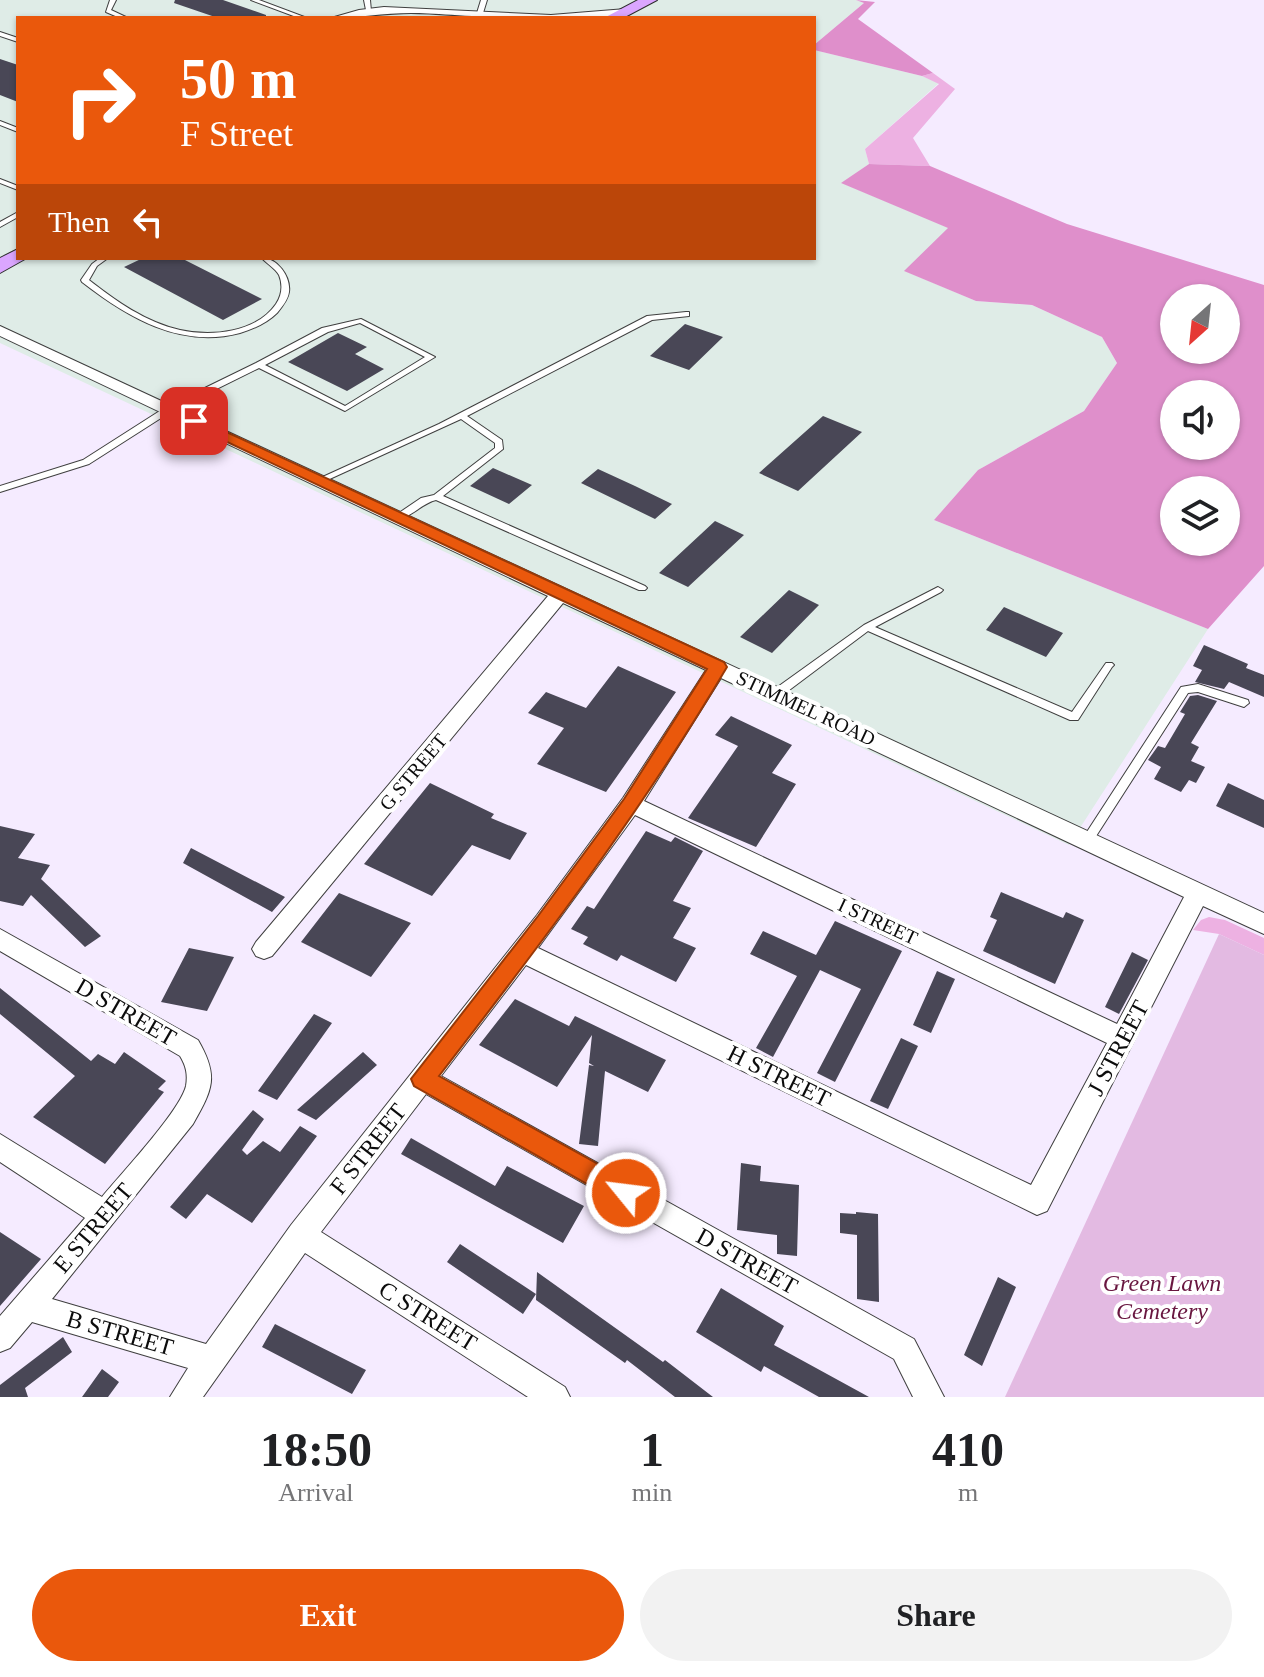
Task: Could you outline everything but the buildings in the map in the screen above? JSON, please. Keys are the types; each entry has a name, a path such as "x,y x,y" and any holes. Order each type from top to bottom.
{"main road":[{"path":"618,15 650,0"}],"street":[{"path":"341,16 368,5 522,16"},
{"path":"595,16 618,15"},
{"name":"STIMMEL ROAD","path":"0,330 1264,924"},
{"name":"G STREET","path":"264,949 561,593"},
{"name":"F STREET","path":"185,1397 301,1235 631,804 718,667"},
{"name":"I STREET","path":"631,804 1124,1039"},
{"name":"J STREET","path":"1037,1202 1198,893"},
{"name":"D STREET","path":"0,939 189,1048 200,1067 198,1091 184,1115"},
{"name":"H STREET","path":"521,951 1037,1202"},
{"name":"D STREET","path":"423,1079 904,1349 929,1397"},
{"name":"E STREET","path":"0,1338 105,1215 184,1115"},
{"path":"0,1147 105,1215"},
{"name":"C STREET","path":"301,1235 555,1397"},
{"name":"B STREET","path":"27,1306 212,1360"}],"lane":[{"path":"113,0 108,11 120,16"},
{"path":"254,0 298,16"},
{"path":"480,13 484,0"},
{"path":"102,260 94,265 85,280 110,300 167,329 209,334 244,330 282,303 288,286 285,277 267,260"},
{"path":"320,480 461,416 650,318 686,314"},
{"path":"0,489 86,462 169,409 325,330 361,321 431,357 345,409 259,365"},
{"path":"399,517 424,500 437,497 499,449 499,442 461,416"},
{"path":"437,497 642,588"},
{"path":"776,694 867,627 938,590"},
{"path":"867,627 1074,717 1109,665"},
{"path":"1087,841 1185,690 1198,688 1244,703"}],"shaded area":[{"path":"0,0 856,0 864,3 816,43 816,16 16,16 16,260 816,260 816,50 922,76 939,83 865,149 869,164 842,183 949,228 905,271 976,301 1032,305 1102,337 1117,363 1084,411 978,470 934,520 1208,629 1069,845 0,343"},
{"path":"856,0 875,2 858,19 933,73 922,76 816,50 816,43 864,3"},
{"path":"933,73 955,89 913,138 930,166 869,164 865,149 939,84 922,76"},
{"path":"869,164 930,166 1067,224 1264,285 1264,566 1208,629 934,520 978,470 1084,411 1117,363 1102,337 1032,305 976,301 904,271 948,228 841,183"},
{"path":"1209,917 1225,920 1264,938 1264,955 1219,934 1193,930 1201,920"}],"green space":[{"name":"Green Lawn Cemetery","path":"1219,934 1264,955 1264,1397 1005,1397"}],"route":[{"path":"194,421 718,667 631,804 545,922 423,1079 626,1193"}]}
